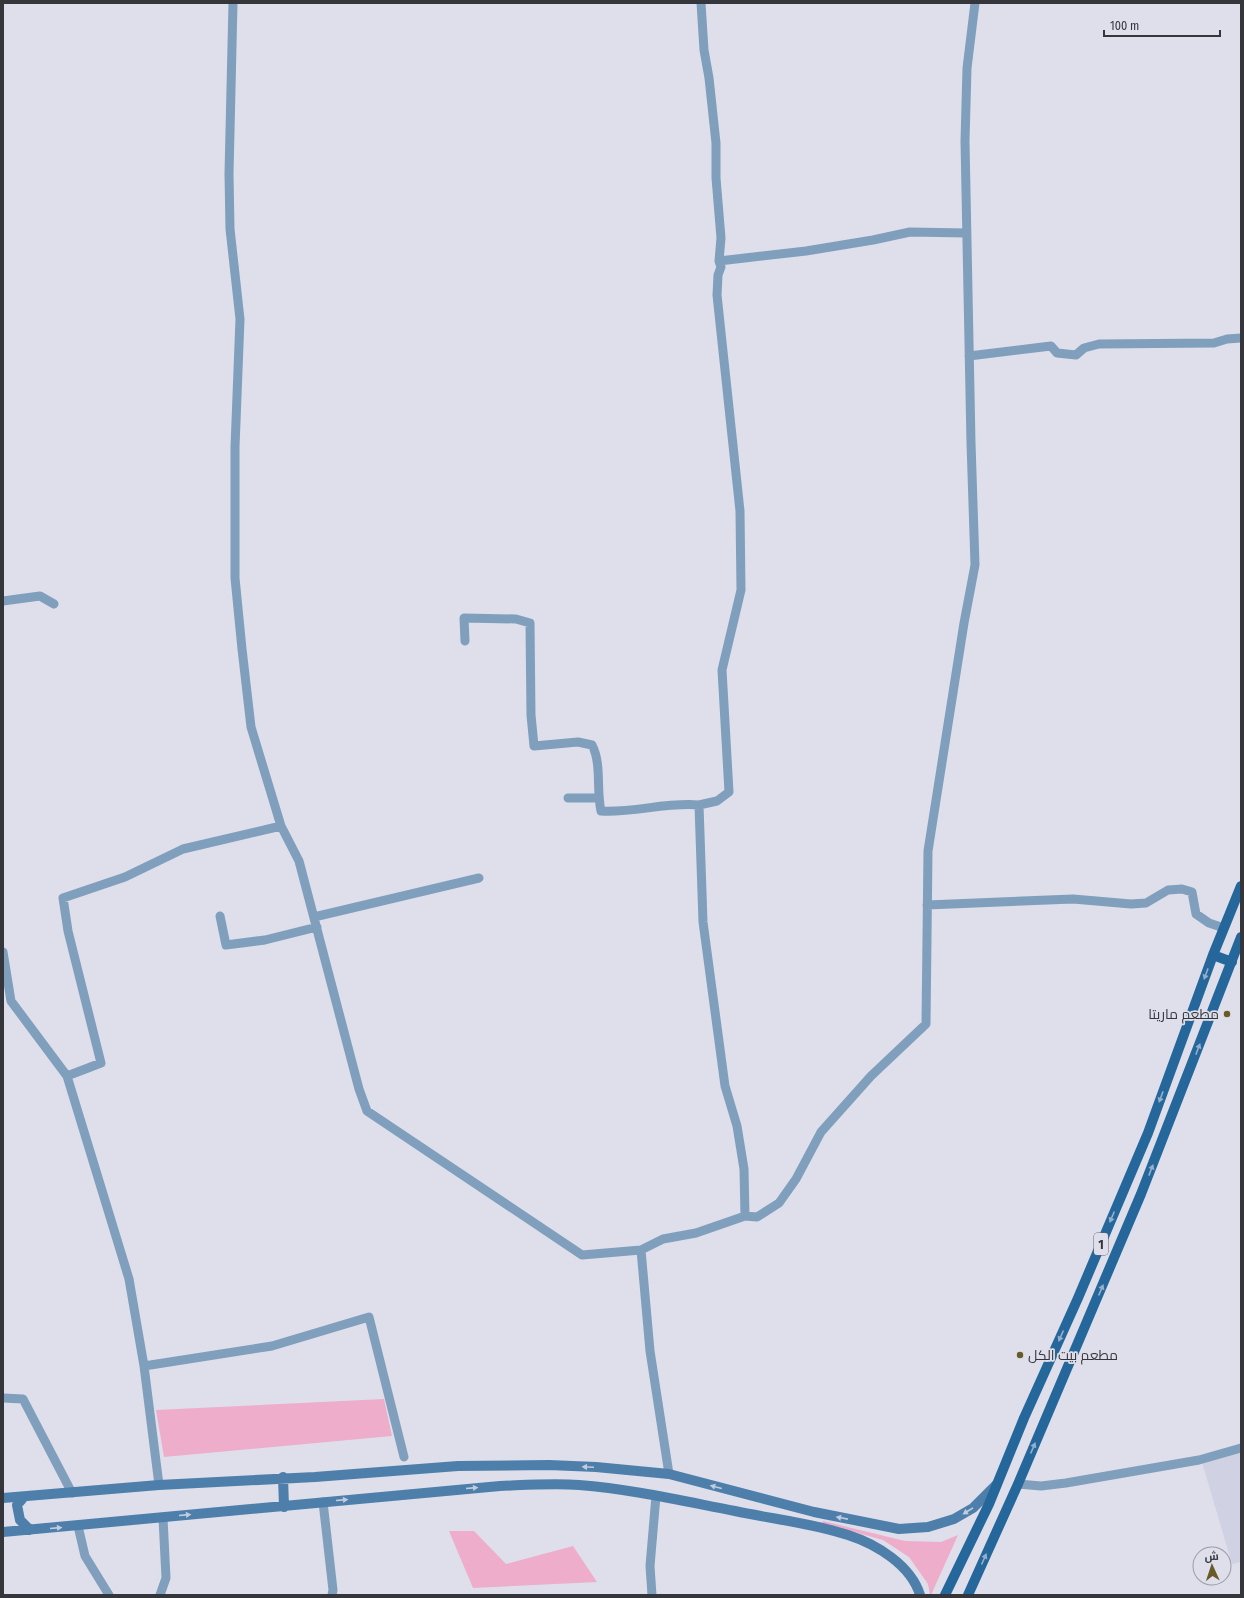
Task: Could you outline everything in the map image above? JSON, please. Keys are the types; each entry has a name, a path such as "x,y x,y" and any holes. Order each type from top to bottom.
{"main road":[{"name":"1","path":"945,1595 996,1485 1148,1133 1213,955 1241,886"},
{"name":"1","path":"968,1595 1018,1484 1142,1194 1241,937"},
{"path":"1213,955 1232,962"},
{"path":"1078,1298 1094,1307"},
{"path":"3,1498 159,1485 315,1477 458,1466 596,1467 669,1474 814,1512 899,1528 928,1527 954,1520 973,1508 996,1485"},
{"path":"283,1478 284,1507"},
{"path":"3,1532 500,1486 578,1485 656,1496 848,1535 876,1548 897,1562 909,1575 920,1595"},
{"path":"24,1497 18,1505 20,1520 30,1530"},
{"path":"813,1527 814,1512"}],"street":[{"path":"233,3 229,174 230,229 240,318 235,447 235,578 251,727 281,826 299,861 359,1089 367,1111 582,1256 641,1250 662,1239 696,1233 745,1216 757,1217 778,1203 796,1179 822,1132 871,1076 926,1024 928,851 965,616 975,565 965,141 966,88 975,3"},
{"path":"465,641 464,618 516,619 530,623 531,715 534,746 578,742 592,745 598,755 598,798 601,811 612,812 665,805 699,805 718,801 729,792 722,670 741,590 740,511 717,295 718,275 721,267 719,261 721,238 716,178 716,143 709,78 704,50 700,3"},
{"path":"719,261 806,251 873,240 910,232 966,233"},
{"path":"969,356 1051,346 1057,354 1076,355 1084,348 1099,344 1214,343 1227,339 1241,338"},
{"path":"3,601 40,596 54,604"},
{"path":"568,798 598,798"},
{"path":"699,805 703,922 725,1086 737,1126 744,1169 745,1216"},
{"path":"67,1076 101,1063 68,931 63,898 125,877 183,849 281,826"},
{"path":"314,916 479,878"},
{"path":"927,906 1073,899 1131,904 1146,903 1168,890 1182,889 1192,892 1196,914 1209,923 1224,928"},
{"path":"220,916 226,945 265,940 317,927"},
{"path":"3,952 11,1001 67,1076 129,1279 144,1366 159,1485"},
{"path":"641,1250 650,1351 669,1474"},
{"path":"144,1366 272,1346 369,1317 404,1457"},
{"path":"3,1398 23,1399 72,1493"},
{"path":"1018,1484 1041,1486 1066,1483 1199,1460 1241,1448"},
{"path":"652,1595 650,1566 656,1496"},
{"path":"323,1502 333,1590 332,1595"},
{"path":"160,1595 166,1578 163,1518"},
{"path":"78,1526 85,1556 110,1595"}],"shaded area":[{"path":"384,1399 392,1436 164,1457 156,1410"},
{"path":"1241,1452 1241,1562 1232,1564 1232,1546 1227,1546 1202,1462"},
{"path":"823,1521 905,1541 941,1542 958,1535 930,1595 928,1584 909,1557 883,1540 822,1523"},
{"path":"449,1531 474,1531 506,1564 573,1546 597,1582 473,1588"}],"place":[{"name":"مطعم ماريتا","path":"1227,1014"},
{"name":"مطعم بيت الكل","path":"1020,1355"}]}
